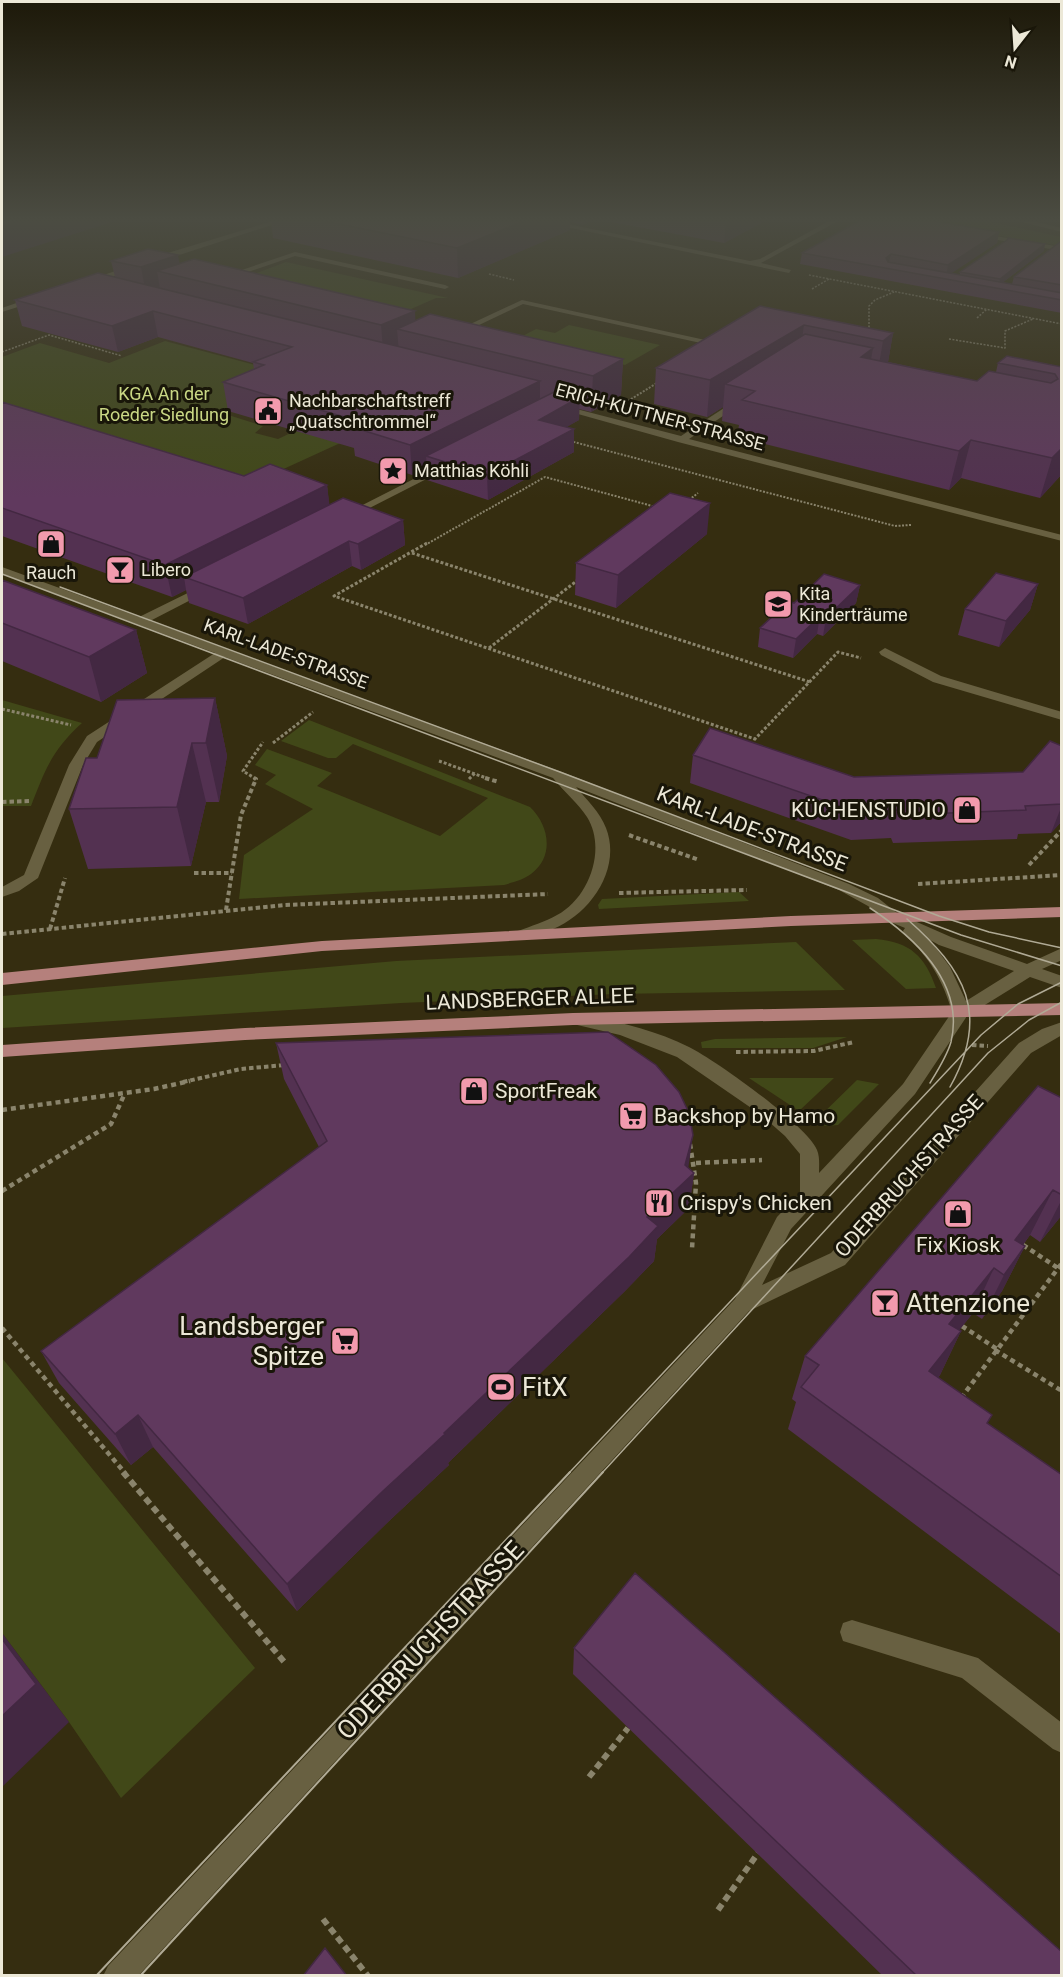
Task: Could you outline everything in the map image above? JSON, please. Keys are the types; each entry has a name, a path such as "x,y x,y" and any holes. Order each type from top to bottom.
{"main road":[{"path":"2,978 322,946 894,917 1062,912"},
{"name":"LANDSBERGER ALLEE","path":"2,1051 245,1034 573,1019 1062,1009"}],"street":[{"path":"446,337 498,313"},
{"path":"574,313 719,345"},
{"path":"681,440 746,397"},
{"name":"ERICH-KUTTNER-STRASSE","path":"550,408 600,418 1058,537"},
{"path":"339,520 455,461"},
{"path":"1058,537 1062,527"},
{"name":"KARL-LADE-STRASSE","path":"2,570 557,775 844,886 894,917"},
{"path":"140,621 213,584"},
{"path":"2,892 30,878 76,765 86,747 100,732 224,652"},
{"path":"885,652 937,679 1062,716"},
{"name":"KARL-LADE-STRASSE","path":"524,935 565,918 590,893 603,859 602,840 595,819 557,775"},
{"path":"894,917 945,941 1062,982"},
{"path":"894,917 925,943 942,964 956,992 961,1012"},
{"name":"ODERBRUCHSTRASSE","path":"118,1976 742,1305 784,1223 909,1089 961,1012 1062,952"},
{"path":"573,1019 623,1029 683,1052 766,1109 791,1131 809,1152 810,1196"},
{"name":"ODERBRUCHSTRASSE","path":"742,1305 838,1259 1012,1062 1033,1043 1048,1033 1062,1028"},
{"path":"852,1632 969,1667 1062,1740"}],"path":[{"path":"868,334 869,313"},
{"path":"976,318 982,313"},
{"path":"1009,313 1062,324"},
{"path":"1006,356 1005,331 1034,318"},
{"path":"2,352 49,335 122,356"},
{"path":"949,339 1005,348"},
{"path":"600,418 661,381"},
{"path":"566,440 895,526 916,525"},
{"path":"662,509 545,477 334,596 755,739"},
{"path":"681,506 698,493"},
{"path":"411,552 810,682"},
{"path":"488,649 581,578"},
{"path":"748,746 838,652 863,659 885,652"},
{"path":"273,742 319,708"},
{"path":"2,709 100,732"},
{"path":"226,910 242,815 256,779 243,771 263,742"},
{"path":"1029,866 1062,830"},
{"path":"194,873 232,873"},
{"path":"918,884 1062,875"},
{"path":"50,928 64,878"},
{"path":"618,893 747,890"},
{"path":"2,934 226,910 347,901 551,894"},
{"path":"733,1052 814,1051 863,1040"},
{"path":"2,1110 154,1089 241,1069 296,1064"},
{"path":"2,1191 111,1124 125,1093"},
{"path":"689,1142 696,1163 696,1207 692,1249"},
{"path":"696,1163 762,1160"},
{"path":"954,1406 1060,1265 1023,1245"},
{"path":"962,1326 1062,1392"},
{"path":"2,1328 286,1664"},
{"path":"589,1778 628,1728"},
{"path":"718,1910 758,1853"},
{"path":"323,1919 368,1976"}],"green space":[{"path":"569,325 660,345 625,365 515,340 536,329 555,333"},
{"name":"KGA An der Roeder Siedlung","path":"165,341 315,381 252,399 222,413 263,426 255,433 278,439 295,431 349,439 242,488 2,414 2,357 40,343 109,363"},
{"path":"2,700 82,723 63,742 50,761 31,806 2,806"},
{"path":"309,720 530,807 542,823 547,840 544,858 539,867 525,878 504,885 239,899 244,855 313,809 265,784 276,775 255,765 267,749 332,773 317,786 440,836 488,798 353,744 336,758 328,758 281,741"},
{"path":"739,892 749,901 599,909 598,905 602,899"},
{"path":"876,939 898,943 915,953 927,967 936,988 906,989 852,940"},
{"path":"796,942 845,990 615,994 401,1003 2,1028 2,996 396,961"},
{"path":"847,1037 813,1048 702,1048 701,1042 715,1039"},
{"path":"749,1078 834,1078 799,1111"},
{"path":"857,1080 879,1084 838,1125 826,1126 814,1122"},
{"path":"2,1358 255,1668 121,1798 69,1722 2,1633"}],"building":[{"path":"64,313 147,313 112,326"},
{"path":"162,313 263,313 540,381 410,445 352,427 362,422 223,382 264,365 253,362 292,347"},
{"path":"332,313 410,313 381,325"},
{"path":"748,313 796,313 893,333 883,341 804,325 710,380 656,368"},
{"path":"430,314 623,359 593,376 397,329"},
{"path":"805,334 873,348 861,357 977,381 989,371 1051,383 1058,379 1055,374 998,363 1007,356 1062,367 1062,448 1052,458 971,440 959,451 742,400 755,391 725,384"},
{"path":"556,391 580,397 539,420 574,429 487,475 426,456"},
{"path":"2,402 244,476 270,464 327,485 165,565 2,508"},
{"path":"670,493 710,503 618,575 576,563"},
{"path":"343,498 403,520 358,544 349,541 243,598 184,577"},
{"path":"996,573 1038,584 1006,621 965,609"},
{"path":"824,574 860,585 826,618 820,616 796,639 760,628 789,601 794,603"},
{"path":"2,580 136,630 89,657 2,623"},
{"path":"215,698 206,743 192,743 177,807 69,809 86,758 97,758 117,700"},
{"path":"710,728 854,777 1023,772 1050,741 1062,746 1062,804 1025,806 1026,810 900,815 898,810 857,812 693,755"},
{"name":"Landsberger Spitze","path":"608,1032 656,1065 679,1092 689,1113 693,1135 685,1165 694,1173 647,1217 658,1226 629,1257 287,1584 138,1415 115,1434 41,1351 327,1141 276,1043"},
{"path":"1038,1086 1062,1098 1062,1195 1053,1190 1015,1240 1025,1246 1004,1275 994,1268 949,1324 961,1331 929,1371 992,1415 987,1423 1062,1475 1062,1577 801,1387 819,1365 805,1356"},
{"path":"635,1573 1062,1952 1062,1976 917,1976 574,1648"},
{"path":"2,1639 36,1684 2,1716"},
{"path":"325,1948 347,1976 303,1976"}],"tram line":[{"path":"2,574 961,935 1062,966"},
{"path":"60,587 560,772 939,916 989,932 1062,948"},
{"path":"870,908 919,948 943,981 950,1000 953,1020 951,1042 945,1058 930,1083"},
{"path":"907,919 944,956 957,975 966,995 970,1015 969,1037 964,1053"},
{"path":"964,1053 981,1035 1018,1004 1062,982"},
{"path":"602,1473 988,1053 1029,1020 1062,1002"},
{"path":"569,1473 964,1053"},
{"path":"950,1087 964,1053"},
{"path":"96,1976 570,1472"},
{"path":"140,1976 603,1472"}],"place":[{"name":"Nachbarschaftstreff „Quatschtrommel“","path":"268,411"},
{"name":"Matthias Köhli","path":"393,471"},
{"name":"Rauch","path":"51,544"},
{"name":"Libero","path":"120,570"},
{"name":"Kita Kinderträume","path":"778,604"},
{"name":"KÜCHENSTUDIO","path":"967,810"},
{"name":"SportFreak","path":"474,1091"},
{"name":"Backshop by Hamo","path":"633,1116"},
{"name":"Crispy's Chicken","path":"659,1203"},
{"name":"Fix Kiosk","path":"958,1214"},
{"name":"Attenzione","path":"885,1303"},
{"name":"Landsberger Spitze","path":"345,1341"},
{"name":"FitX","path":"501,1387"}]}
